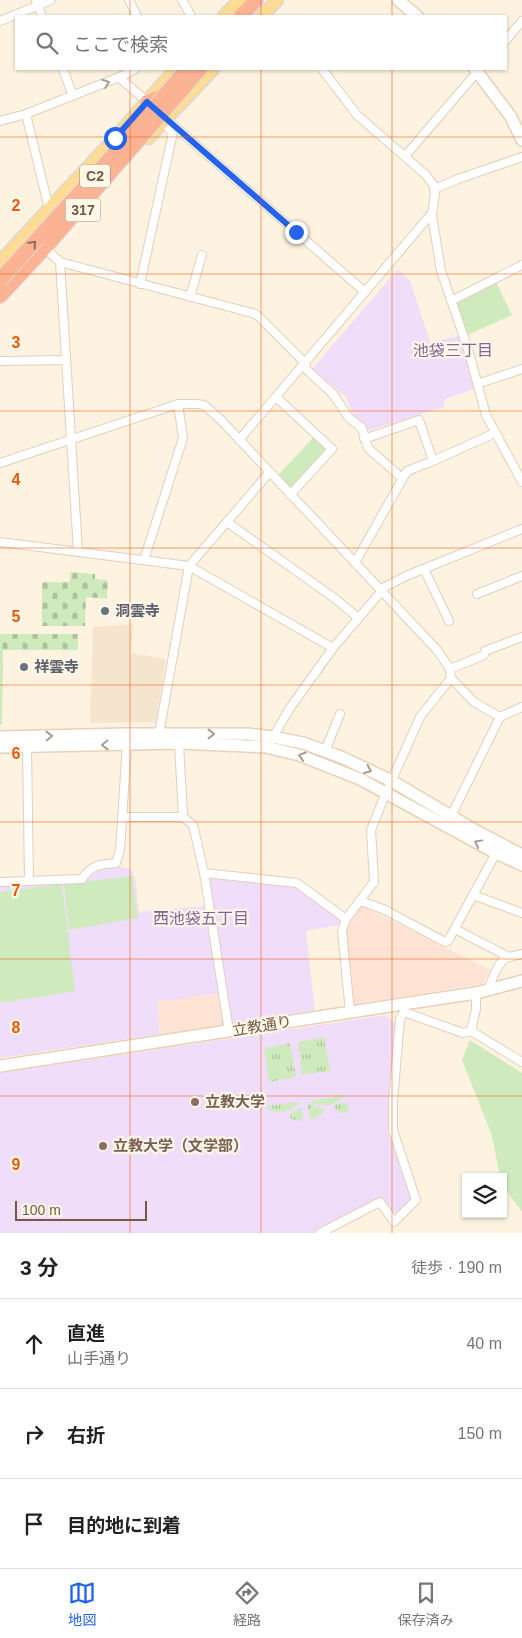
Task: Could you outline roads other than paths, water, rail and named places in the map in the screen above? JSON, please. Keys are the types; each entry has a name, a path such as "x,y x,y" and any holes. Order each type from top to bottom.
{"highway":[{"path":"235,15 248,0"},
{"path":"242,15 256,0"},
{"path":"250,15 269,8"},
{"name":"C2","path":"0,280 92,179 186,70"},
{"path":"147,102 170,93 192,70"},
{"name":"C2","path":"0,296 100,186 199,70"}],"main road":[{"path":"225,15 240,0"},
{"name":"317","path":"0,262 175,70"},
{"name":"317","path":"0,301 212,70"},
{"path":"103,151 102,164 108,169 123,166"},
{"path":"76,180 94,173 100,178 95,196"}],"street":[{"path":"0,22 37,3 51,0"},
{"path":"129,0 136,15"},
{"path":"182,0 190,15"},
{"path":"398,0 415,15"},
{"path":"37,3 42,15"},
{"path":"507,39 522,21"},
{"path":"63,70 73,96"},
{"path":"0,121 26,114 73,96 133,70"},
{"path":"323,70 357,114 426,175 434,189 432,213 441,271 450,301 468,349 486,415 522,482"},
{"path":"405,156 478,70 511,117 522,140"},
{"path":"122,76 122,80 135,92 365,292"},
{"path":"26,114 49,209"},
{"path":"140,284 172,137 171,131 166,126 166,119"},
{"path":"434,189 522,157"},
{"path":"239,440 432,213"},
{"path":"47,250 60,262 257,316 305,363 307,370 333,394 350,418 362,428 368,448 402,478"},
{"path":"190,297 202,255"},
{"path":"60,262 78,552"},
{"path":"450,301 522,265"},
{"path":"0,361 66,360"},
{"path":"477,384 522,369"},
{"path":"276,397 332,449 290,495"},
{"path":"144,560 183,438 178,404"},
{"path":"0,463 178,404 204,406 221,420 290,495 356,561 437,650 450,669 451,678 474,702 500,717"},
{"path":"364,439 419,420 433,461"},
{"path":"356,561 407,471 494,433"},
{"path":"158,734 189,566 269,473"},
{"path":"227,522 338,600 358,618"},
{"path":"273,737 290,708 333,648 381,590 424,569 522,529"},
{"path":"0,542 189,566 333,648"},
{"path":"424,569 449,621"},
{"path":"477,594 522,576"},
{"path":"450,669 484,655 485,651 522,637"},
{"path":"350,1012 342,934 346,919 374,882 372,830 386,793 420,717 451,678"},
{"path":"451,816 500,717 520,710"},
{"path":"326,746 340,714"},
{"path":"0,737 248,734 303,743 341,757 392,781 476,831 522,855"},
{"path":"179,743 183,817"},
{"path":"0,747 179,743 266,747 300,755 360,779 496,853 522,865"},
{"path":"0,882 82,879 89,869 95,866 116,863 120,850 127,744"},
{"path":"27,747 29,880"},
{"path":"122,817 183,817 193,825 204,873 229,1031"},
{"path":"361,901 385,910 445,942 448,941 496,853"},
{"path":"204,873 297,884 346,919"},
{"path":"473,895 522,913"},
{"path":"455,929 509,957"},
{"path":"488,990 503,960 522,954"},
{"name":"立教通り","path":"0,1066 350,1012 403,1008 522,981"},
{"path":"471,1031 476,1009 476,992"},
{"path":"320,1233 380,1202 394,1222 416,1200 393,1130 393,1102 400,1019 403,1008 463,1033 471,1031 522,1062"}],"place":[{"name":"洞雲寺","path":"105,611"},
{"name":"祥雲寺","path":"24,667"},
{"name":"立教大学","path":"195,1102"},
{"name":"立教大学（文学部）","path":"103,1146"}],"district":[{"name":"池袋三丁目","path":"453,350"},
{"name":"西池袋五丁目","path":"201,918"}]}
